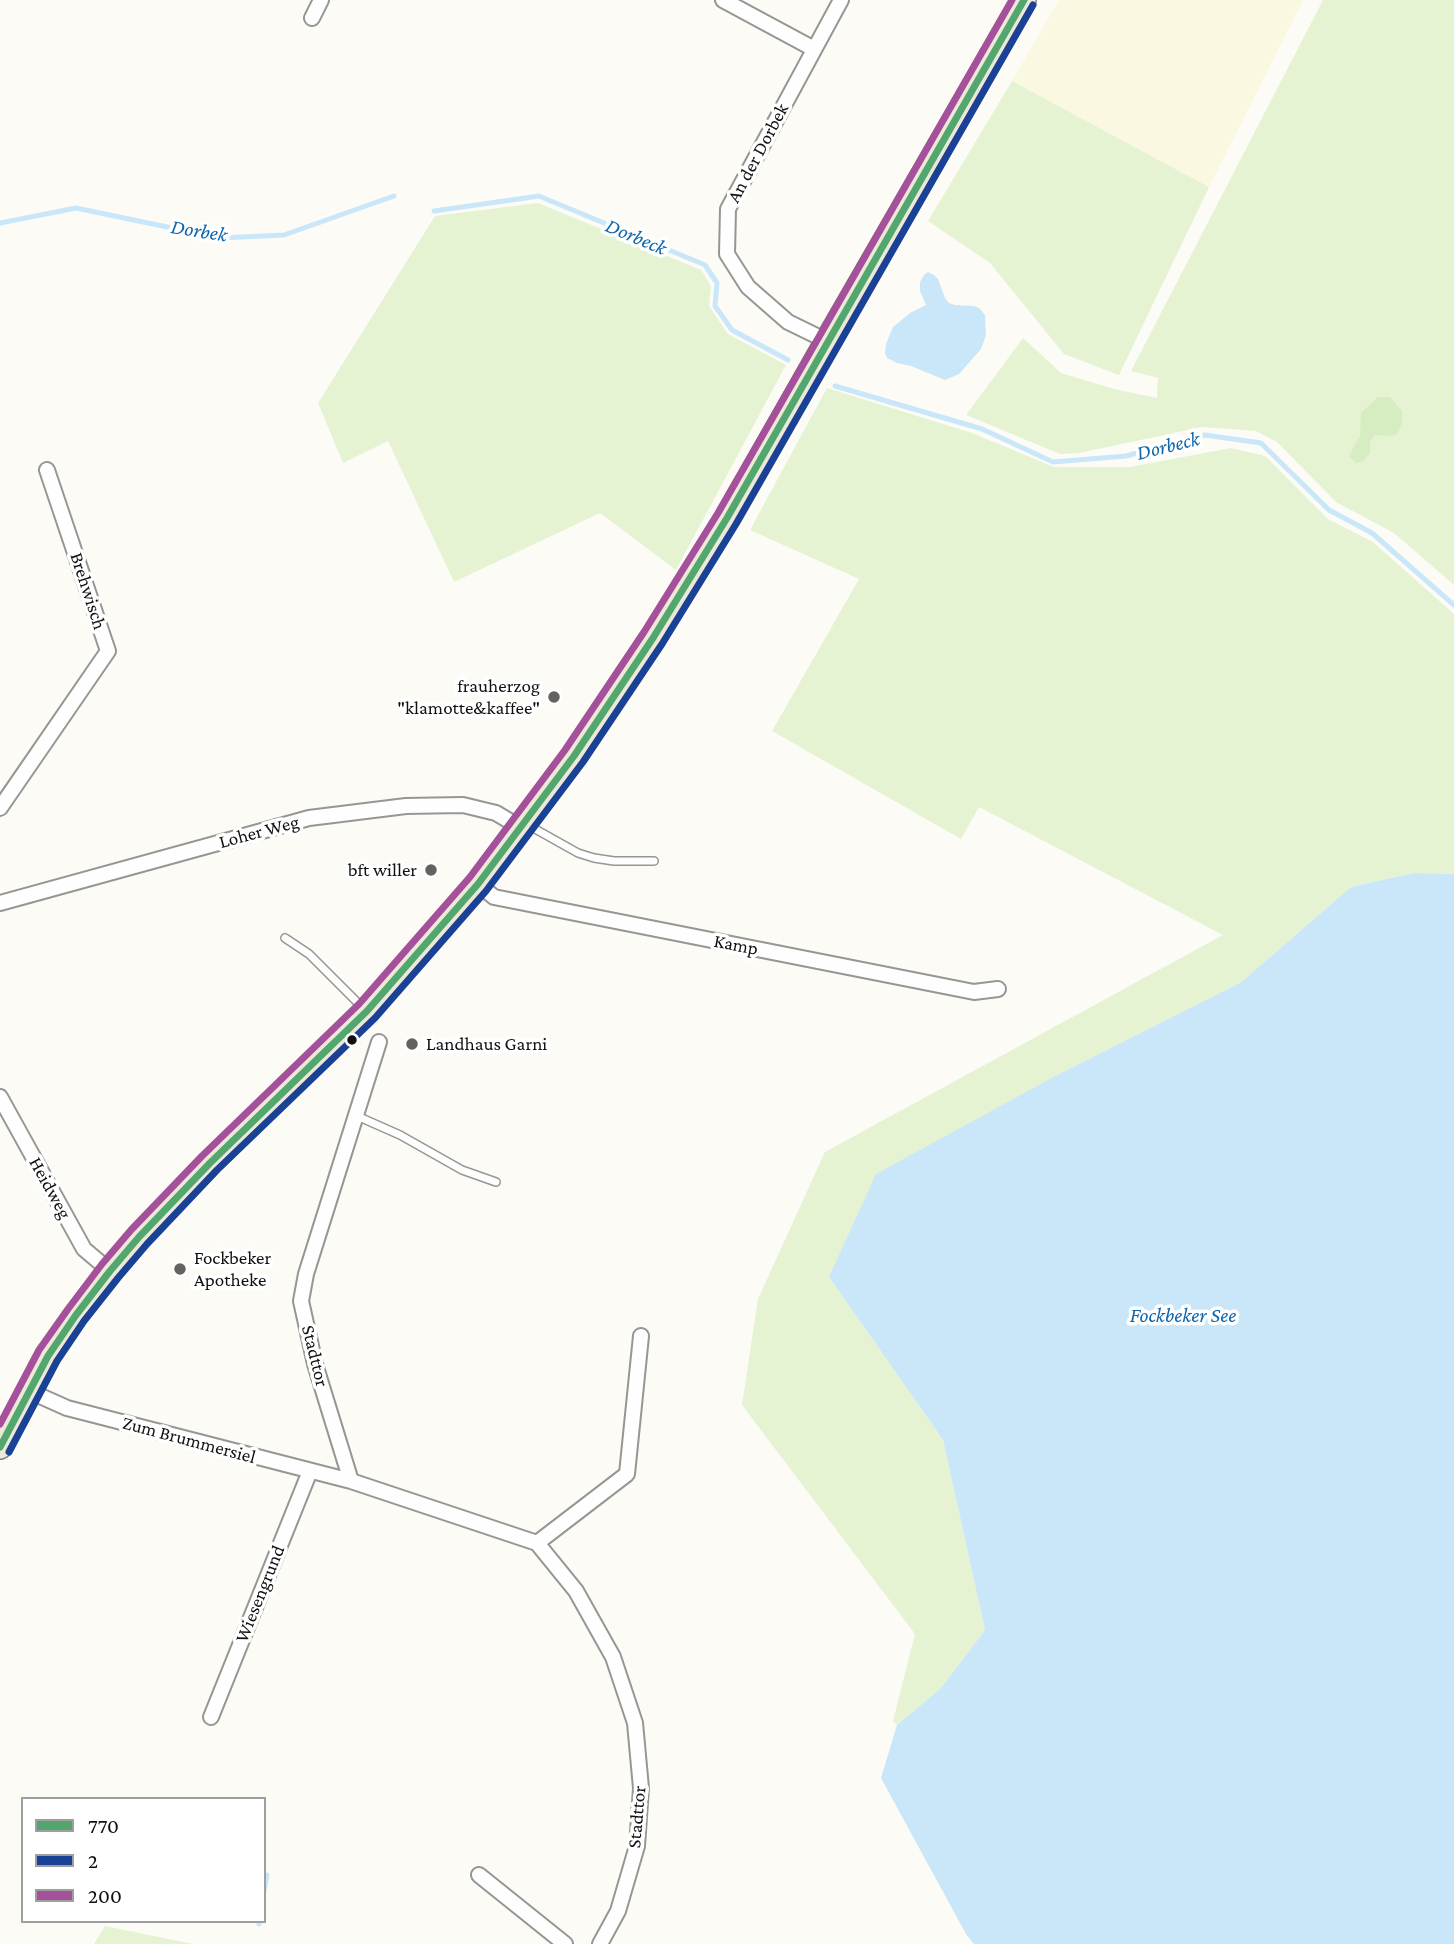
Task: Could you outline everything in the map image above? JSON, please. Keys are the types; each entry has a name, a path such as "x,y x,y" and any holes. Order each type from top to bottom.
{"main road":[{"path":"0,1447 6,1422 29,1391 48,1356 76,1315 110,1271 210,1163 367,1011 478,884 574,756 653,638 727,518 1024,0"}],"street":[{"path":"312,19 321,0"},
{"path":"723,0 814,49"},
{"name":"An der Dorbek","path":"827,341 788,322 748,287 727,254 728,209 841,0"},
{"name":"Brehwisch","path":"0,808 108,651 47,470"},
{"name":"Loher Weg","path":"0,903 309,818 406,806 463,805 496,813 523,825"},
{"name":"Kamp","path":"478,884 494,897 508,900 974,992 998,989"},
{"name":"Stadttor","path":"351,1481 315,1364 301,1301 306,1274 379,1042"},
{"name":"Heidweg","path":"0,1097 84,1249 110,1271"},
{"path":"351,1481 537,1543 627,1474 641,1336"},
{"name":"Zum Brummersiel","path":"29,1391 67,1408 351,1481"},
{"name":"Wiesengrund","path":"211,1717 310,1471"},
{"name":"Stadttor","path":"537,1543 576,1591 613,1657 635,1723 641,1787 637,1846 618,1911 600,1944"},
{"path":"479,1875 565,1944"}],"lane":[{"path":"523,825 578,853 594,858 654,861"},
{"path":"285,938 309,954 367,1011"},
{"path":"357,1116 400,1135 462,1170 496,1182"}],"shaded area":[{"path":"1059,0 1303,0 1209,187 1012,81"}],"green space":[{"path":"1323,0 1454,0 1454,585 1394,533 1336,502 1277,442 1256,431 1202,427 1079,453 1060,454 966,415 1023,338 1061,373 1114,389 1157,398 1158,378 1131,371"},
{"path":"1012,81 1209,187 1119,375 1064,354 990,263 928,221"},
{"path":"538,203 701,270 711,286 709,306 728,334 786,365 676,570 600,513 454,582 388,441 343,463 318,403 435,216"},
{"path":"827,388 972,433 1054,467 1130,467 1231,448 1265,456 1328,519 1373,542 1454,614 1454,874 1413,873 1351,887 1240,983 1059,1074 829,1277 943,1440 985,1630 941,1688 897,1725 893,1721 915,1634 742,1405 758,1299 825,1152 1223,935 979,807 961,839 772,731 859,579 750,530"},
{"path":"1378,397 1390,397 1402,411 1402,425 1397,434 1375,435 1370,442 1370,453 1363,461 1356,463 1349,456 1360,436 1361,413"},
{"path":"105,1926 193,1944 94,1944"}],"water":[{"path":"928,272 938,279 949,303 974,306 985,315 986,335 981,349 959,374 945,380 897,363 887,358 885,353 893,327 910,313 926,305 920,291 920,282"},
{"name":"Fockbeker See","path":"1413,873 1454,874 1454,1944 974,1944 881,1778 897,1725 941,1688 985,1630 943,1440 829,1277 876,1174 1059,1074 1240,983 1351,887"}],"waterway":[{"name":"Dorbek","path":"0,223 76,208 220,238 284,235 394,196"},
{"name":"Dorbeck","path":"434,211 539,196 705,265 717,283 715,306 732,330 788,360"},
{"name":"Dorbeck","path":"835,386 982,429 1053,462 1126,456 1205,435 1261,443 1329,510 1372,533 1454,605"},
{"path":"266,1880 267,1875"}],"transit line":[{"name":"200","path":"0,1424 39,1350 102,1264 202,1156 359,1004 470,877 565,750 644,632 718,513 1012,0"},
{"name":"770","path":"0,1447 48,1356 110,1271 210,1163 367,1011 478,884 574,756 653,638 727,518 1024,0"},
{"name":"2","path":"9,1452 57,1361 118,1278 217,1170 375,1018 486,891 583,762 662,644 736,524 1033,5"}],"place":[{"name":"frauherzog \"klamotte&kaffee\"","path":"554,697"},
{"name":"bft willer","path":"431,870"},
{"name":"Landhaus Garni","path":"412,1044"},
{"name":"Fockbeker Apotheke","path":"180,1269"}]}
